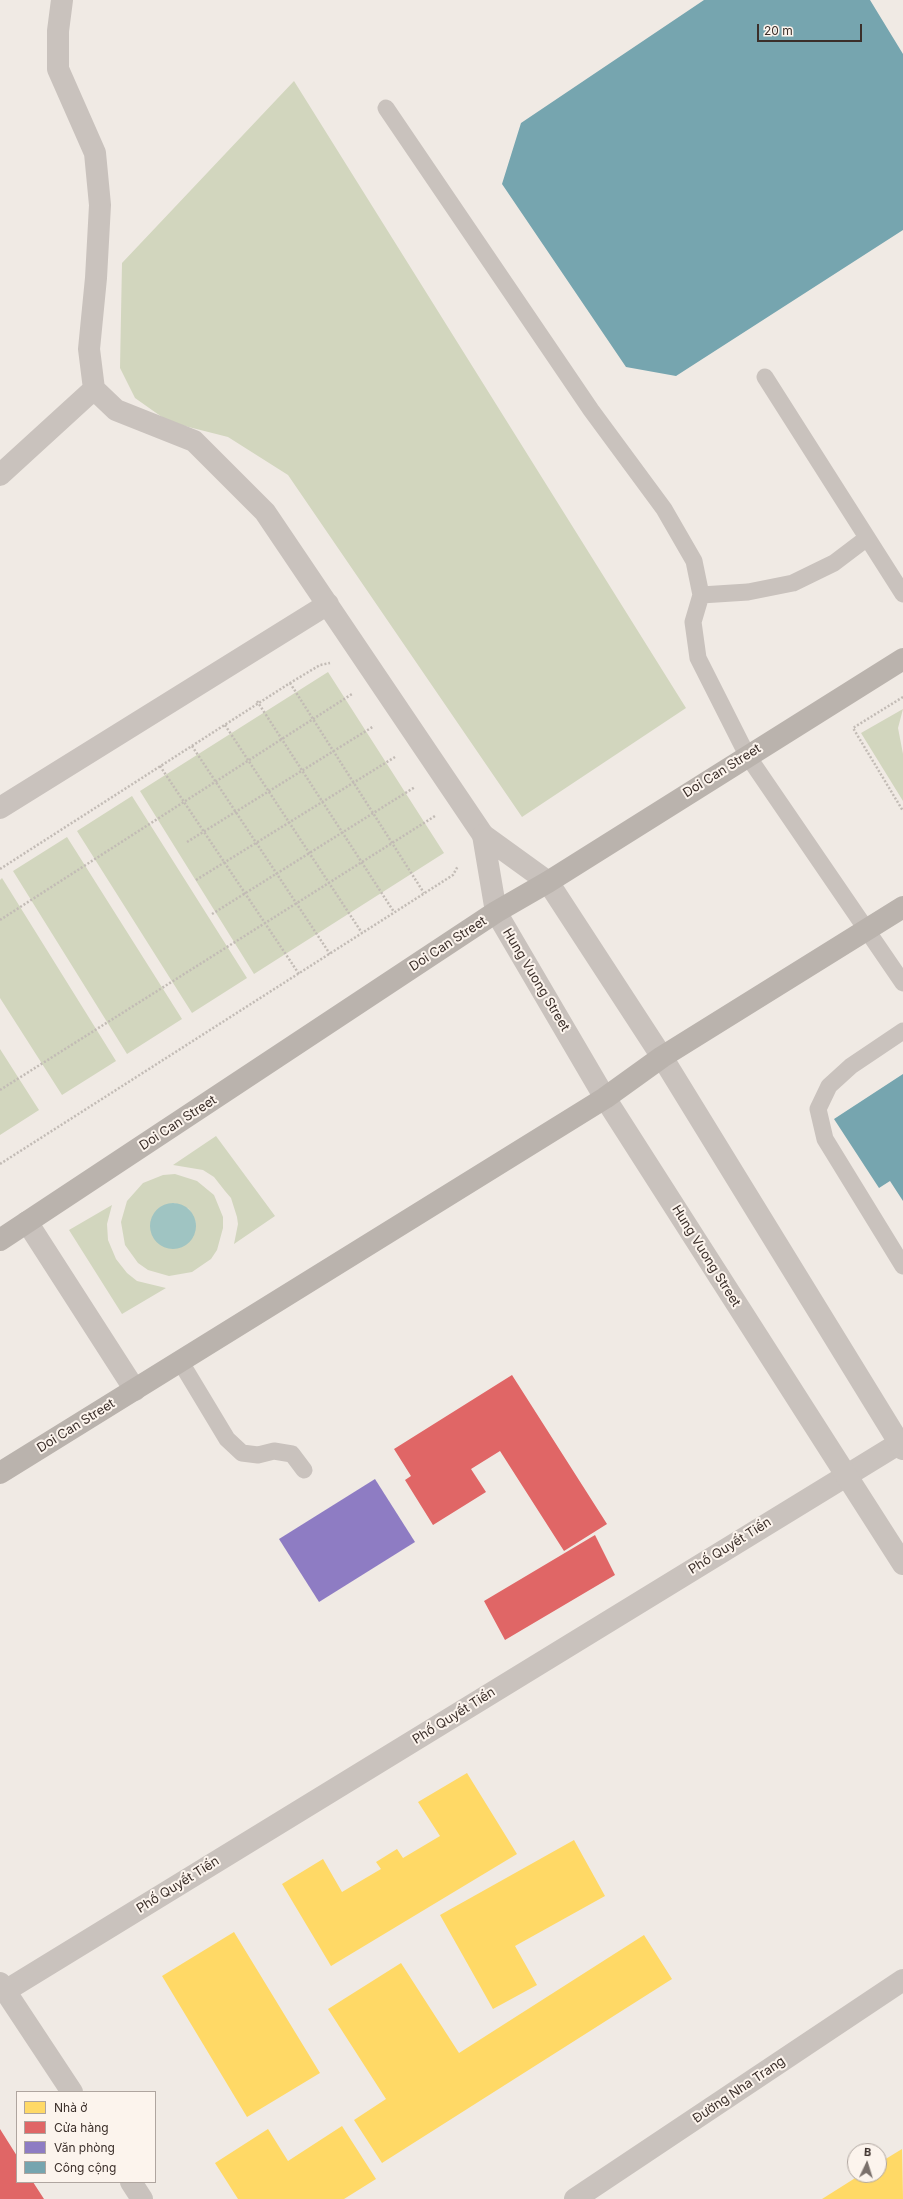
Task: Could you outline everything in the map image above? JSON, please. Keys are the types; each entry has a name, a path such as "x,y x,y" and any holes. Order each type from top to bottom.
{"main road":[{"name":"Doi Can Street","path":"0,1240 496,912 548,882 903,659"},
{"name":"Doi Can Street","path":"0,1473 605,1098 662,1058 903,907"}],"street":[{"path":"62,0 58,32 58,69 95,153 100,205 96,278 88,349 94,389 116,410 194,441 265,512 483,835 548,882 662,1058 902,1444"},
{"path":"0,475 94,389"},
{"path":"0,808 328,604"},
{"name":"Hung Vuong Street","path":"483,835 496,912 605,1098 845,1476 903,1564"},
{"path":"27,1222 135,1390"},
{"name":"Phố Quyết Tiến","path":"3,1987 845,1476 902,1444"},
{"name":"Đường Nha Trang","path":"575,2199 903,1980"},
{"path":"3,1987 71,2091"},
{"path":"132,2183 142,2199"}],"lane":[{"path":"386,108 591,410 664,508 694,561 701,595 693,622 698,658 747,756 903,983"},
{"path":"765,377 903,594"},
{"path":"701,595 748,592 793,583 834,563 866,538"},
{"path":"903,1031 851,1066 829,1086 818,1108 825,1139 903,1266"},
{"path":"180,1361 228,1439 242,1453 258,1455 274,1451 292,1454 304,1470"}],"path":[{"path":"0,869 290,683 320,665 335,663"},
{"path":"290,683 374,812 424,893"},
{"path":"0,920 356,692"},
{"path":"903,697 853,728 903,811"},
{"path":"258,703 394,913"},
{"path":"187,842 376,725 372,718"},
{"path":"225,725 362,932"},
{"path":"192,746 330,954"},
{"path":"196,880 397,755 401,762"},
{"path":"160,766 299,974"},
{"path":"412,780 420,792"},
{"path":"212,914 416,786"},
{"path":"431,810 439,822"},
{"path":"0,1090 435,816"},
{"path":"0,1164 453,875 459,863"}],"green space":[{"path":"294,81 686,708 522,817 288,475 228,437 169,422 135,398 120,368 122,263"},
{"path":"328,672 444,853 254,974 140,791"},
{"path":"903,709 898,728 903,754 903,801 861,733"},
{"path":"132,796 247,978 192,1013 77,831"},
{"path":"67,837 182,1019 127,1054 13,871"},
{"path":"2,878 116,1061 62,1095 0,998 0,880"},
{"path":"0,1049 39,1110 0,1135"},
{"path":"216,1136 275,1216 234,1244 238,1224 231,1198 214,1177 203,1170 173,1165"},
{"path":"175,1174 197,1181 214,1195 223,1217 223,1228 217,1250 211,1259 192,1272 169,1276 148,1270 138,1263 125,1245 121,1222 127,1201 143,1183 163,1175","holes":["174,1203 189,1209 196,1223 159,1208"]},
{"path":"112,1205 107,1224 108,1240 116,1259 127,1273 137,1281 166,1288 122,1314 69,1230"}],"water":[{"path":"169,1203 177,1203 186,1207 192,1213 196,1226 192,1239 186,1245 177,1249 169,1249 160,1245 154,1239 150,1230 150,1222 154,1213 160,1207"}],"building: Nhà ở":[{"path":"467,1773 517,1854 331,1966 282,1884 323,1859 342,1892 381,1869 376,1862 397,1849 403,1858 440,1836 418,1802"},
{"path":"574,1840 605,1896 515,1946 537,1985 493,2009 440,1915"},
{"path":"234,1932 320,2073 247,2117 162,1976"},
{"path":"644,1935 672,1979 382,2163 354,2120 386,2099 328,2009 401,1963 459,2053"},
{"path":"342,2126 376,2179 344,2199 238,2199 215,2163 268,2129 288,2161"},
{"path":"902,2149 903,2199 822,2199 847,2183 887,2183 887,2158"}],"building: Cửa hàng":[{"path":"512,1375 607,1524 564,1551 500,1451 471,1469 486,1492 433,1525 405,1480 411,1476 394,1449"},
{"path":"595,1535 615,1575 505,1640 484,1601"},
{"path":"0,2129 16,2154 16,2183 34,2183 44,2199 0,2199"}],"building: Văn phòng":[{"path":"375,1479 415,1542 319,1602 279,1539"}],"building: Công cộng":[{"path":"704,0 870,0 903,54 903,230 676,376 626,367 502,184 521,123"},
{"path":"903,1074 903,1201 890,1181 879,1188 834,1119"}]}
